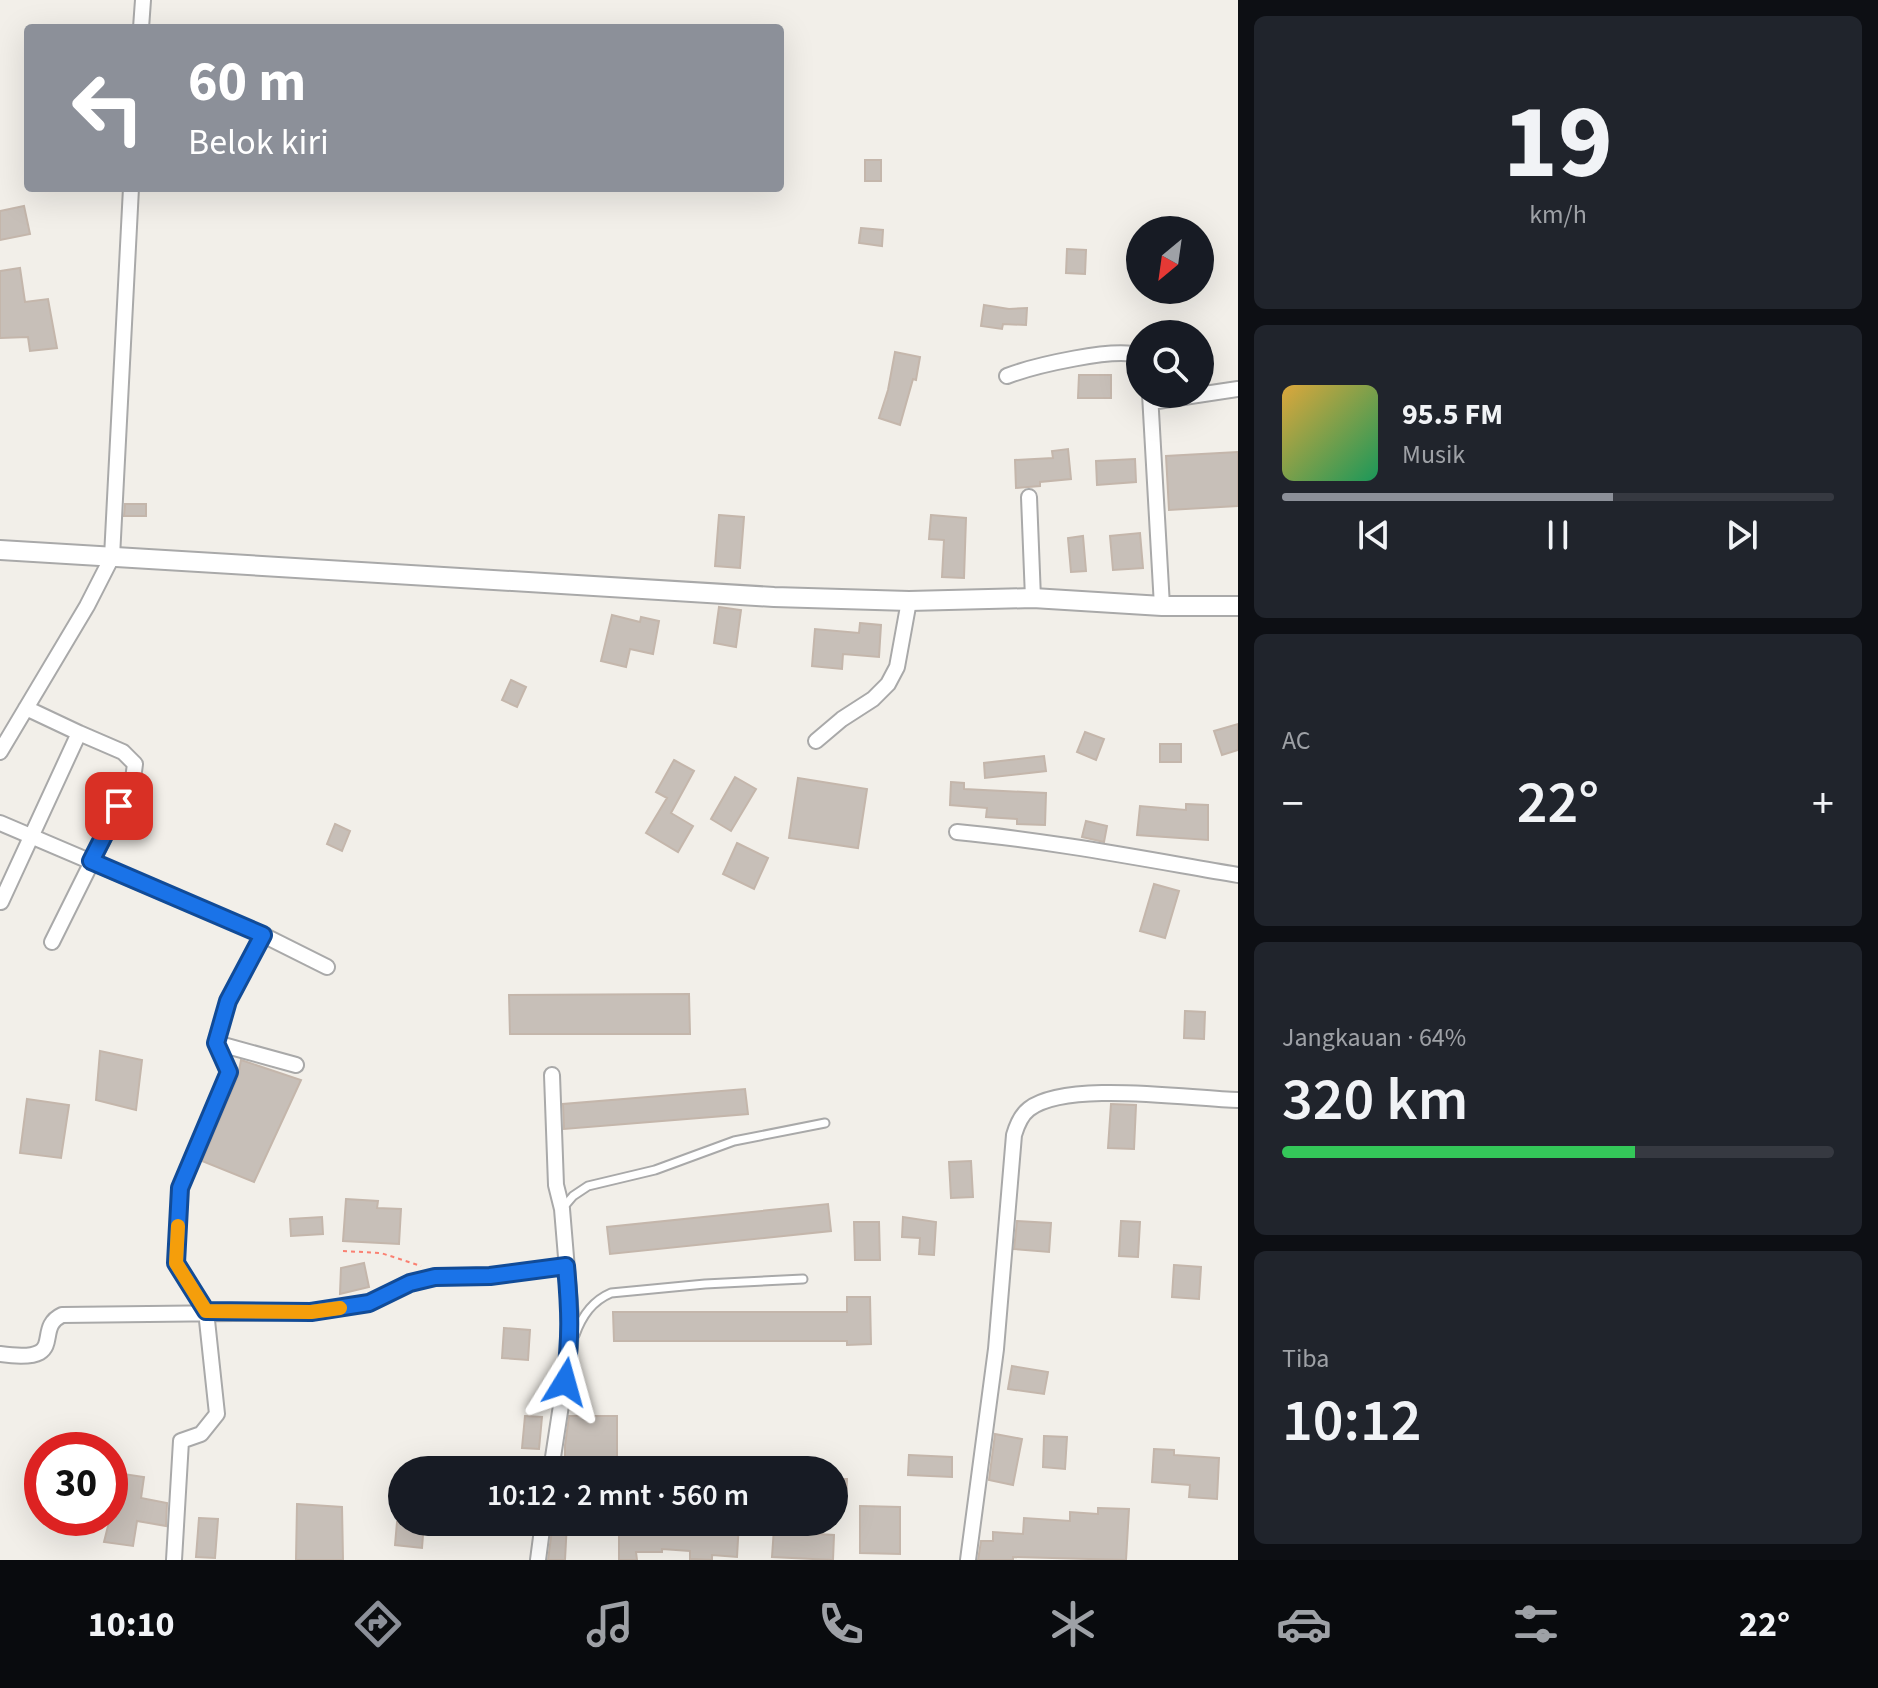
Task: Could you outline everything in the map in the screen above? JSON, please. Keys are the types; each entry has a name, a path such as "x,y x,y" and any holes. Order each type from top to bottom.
{"street":[{"path":"141,24 143,0"},
{"path":"0,752 87,606 112,557 131,192"},
{"path":"1007,376 1090,357 1126,352"},
{"path":"1214,391 1238,389"},
{"path":"1152,408 1162,606"},
{"path":"1029,497 1033,598"},
{"path":"0,550 698,593 909,601 1033,598 1162,606 1238,606"},
{"path":"816,741 873,699 888,684 897,667 909,601"},
{"path":"26,708 123,752 135,764 133,779 52,942"},
{"path":"1,902 79,733"},
{"path":"0,823 263,935 327,967"},
{"path":"957,832 1114,852 1238,875"},
{"path":"174,1560 181,1441 201,1434 217,1414 206,1311 176,1263 180,1188 229,1072 216,1043 228,1001 263,935"},
{"path":"216,1043 296,1065"},
{"path":"552,1075 556,1185 562,1209 571,1317 570,1347 553,1456"},
{"path":"968,1560 996,1349 1014,1135 1021,1118 1027,1110 1044,1101 1072,1095 1238,1100"},
{"path":"0,1354 32,1357 43,1349 53,1321 62,1315 311,1312 369,1303 410,1283 435,1277 490,1276 566,1266"},
{"path":"538,1560 541,1536"}],"lane":[{"path":"562,1209 573,1196 588,1186 655,1170 734,1141 825,1123"},
{"path":"570,1347 592,1306 599,1298 611,1293 803,1279"}],"path":[{"path":"343,1251 398,1257 420,1265 435,1277"}],"building":[{"path":"865,160 881,160 881,181 865,181"},
{"path":"24,206 30,234 0,240 0,211"},
{"path":"861,228 883,230 882,246 859,243"},
{"path":"1067,249 1086,250 1085,274 1066,273"},
{"path":"20,268 25,302 48,299 57,348 30,351 28,337 0,338 0,271"},
{"path":"984,305 1027,308 1026,325 1003,324 1002,329 981,326"},
{"path":"895,352 920,357 916,380 913,379 900,425 879,418"},
{"path":"1079,375 1111,375 1111,398 1078,398"},
{"path":"1068,449 1071,479 1016,488 1015,460 1053,458 1052,451"},
{"path":"1238,452 1238,506 1169,510 1166,456"},
{"path":"1135,459 1136,482 1097,485 1096,461"},
{"path":"125,504 146,504 146,516 124,516"},
{"path":"719,515 744,517 740,568 715,566"},
{"path":"931,515 966,518 964,578 942,577 944,540 929,539"},
{"path":"1140,533 1143,568 1113,570 1110,536"},
{"path":"1083,536 1086,571 1071,572 1068,538"},
{"path":"719,607 741,610 736,647 714,643"},
{"path":"612,615 640,622 641,617 659,621 653,654 630,649 626,667 601,661"},
{"path":"860,623 881,625 879,657 843,654 842,669 812,666 815,629 859,633"},
{"path":"511,680 526,687 517,707 502,700"},
{"path":"1238,724 1238,750 1222,755 1214,731"},
{"path":"1085,732 1104,739 1096,760 1077,752"},
{"path":"1160,744 1181,744 1181,762 1160,762"},
{"path":"1044,756 1046,771 985,778 984,763"},
{"path":"674,760 694,771 671,813 693,826 678,852 646,833 667,798 656,792"},
{"path":"735,777 756,789 731,831 711,819"},
{"path":"798,778 867,789 858,848 789,838"},
{"path":"951,782 964,783 964,789 1046,793 1045,825 1017,824 1017,819 986,817 987,808 950,805"},
{"path":"1186,804 1208,805 1208,840 1137,835 1140,806 1186,810"},
{"path":"1086,821 1107,826 1104,842 1082,837"},
{"path":"335,824 350,831 342,851 327,844"},
{"path":"737,843 768,858 754,889 723,874"},
{"path":"1154,884 1179,891 1165,938 1140,931"},
{"path":"689,994 690,1034 510,1034 509,995"},
{"path":"1185,1011 1205,1012 1204,1039 1184,1038"},
{"path":"100,1051 142,1060 136,1110 96,1100"},
{"path":"241,1060 301,1080 254,1182 202,1161 238,1076"},
{"path":"745,1089 748,1114 564,1129 563,1104"},
{"path":"27,1099 69,1105 61,1158 20,1153"},
{"path":"1111,1104 1136,1105 1134,1149 1108,1148"},
{"path":"971,1161 973,1197 951,1198 949,1162"},
{"path":"346,1199 378,1201 377,1208 401,1209 399,1244 343,1241"},
{"path":"828,1204 831,1231 610,1254 607,1227"},
{"path":"322,1217 323,1234 291,1236 290,1219"},
{"path":"903,1217 936,1222 934,1255 919,1254 920,1238 902,1237"},
{"path":"1017,1221 1051,1223 1049,1252 1014,1249"},
{"path":"1121,1221 1140,1222 1138,1257 1119,1256"},
{"path":"854,1222 879,1222 880,1260 855,1260"},
{"path":"364,1263 369,1287 340,1294 341,1268"},
{"path":"1174,1265 1201,1267 1199,1299 1172,1297"},
{"path":"847,1297 870,1297 871,1344 847,1345 847,1341 614,1341 613,1312 847,1312"},
{"path":"504,1328 530,1330 528,1360 502,1358"},
{"path":"1012,1366 1048,1372 1044,1394 1008,1389"},
{"path":"525,1416 542,1417 539,1449 522,1448"},
{"path":"569,1416 617,1416 617,1456 565,1456"},
{"path":"995,1434 1022,1439 1013,1485 989,1480"},
{"path":"1044,1436 1067,1437 1065,1469 1043,1467"},
{"path":"1154,1449 1174,1450 1174,1455 1219,1458 1217,1499 1189,1497 1190,1485 1152,1482"},
{"path":"909,1455 952,1457 952,1477 908,1475"},
{"path":"128,1475 144,1477 141,1498 167,1503 166,1526 137,1521 133,1546 104,1542 106,1536 128,1536"},
{"path":"297,1504 342,1507 343,1560 296,1560"},
{"path":"860,1506 900,1507 900,1554 860,1553"},
{"path":"1098,1508 1129,1509 1126,1560 1013,1557 1013,1560 978,1560 981,1541 993,1541 993,1532 1023,1534 1024,1518 1070,1521 1070,1512 1098,1514"},
{"path":"199,1518 218,1519 215,1558 196,1557"},
{"path":"396,1536 423,1536 422,1548 395,1545"},
{"path":"551,1536 566,1536 565,1560 548,1560"},
{"path":"619,1536 738,1536 737,1557 712,1555 712,1560 690,1559 690,1551 662,1549 662,1552 636,1552 637,1560 619,1560"},
{"path":"773,1536 834,1536 833,1560 772,1557"}],"slow traffic":[{"path":"178,1226 176,1263 206,1311 311,1312 340,1308"}],"route":[{"path":"119,806 91,861 263,935 228,1001 216,1043 229,1072 180,1188 176,1263 206,1311 311,1312 369,1303 422,1279 490,1276 566,1266 571,1317 565,1382"}]}
